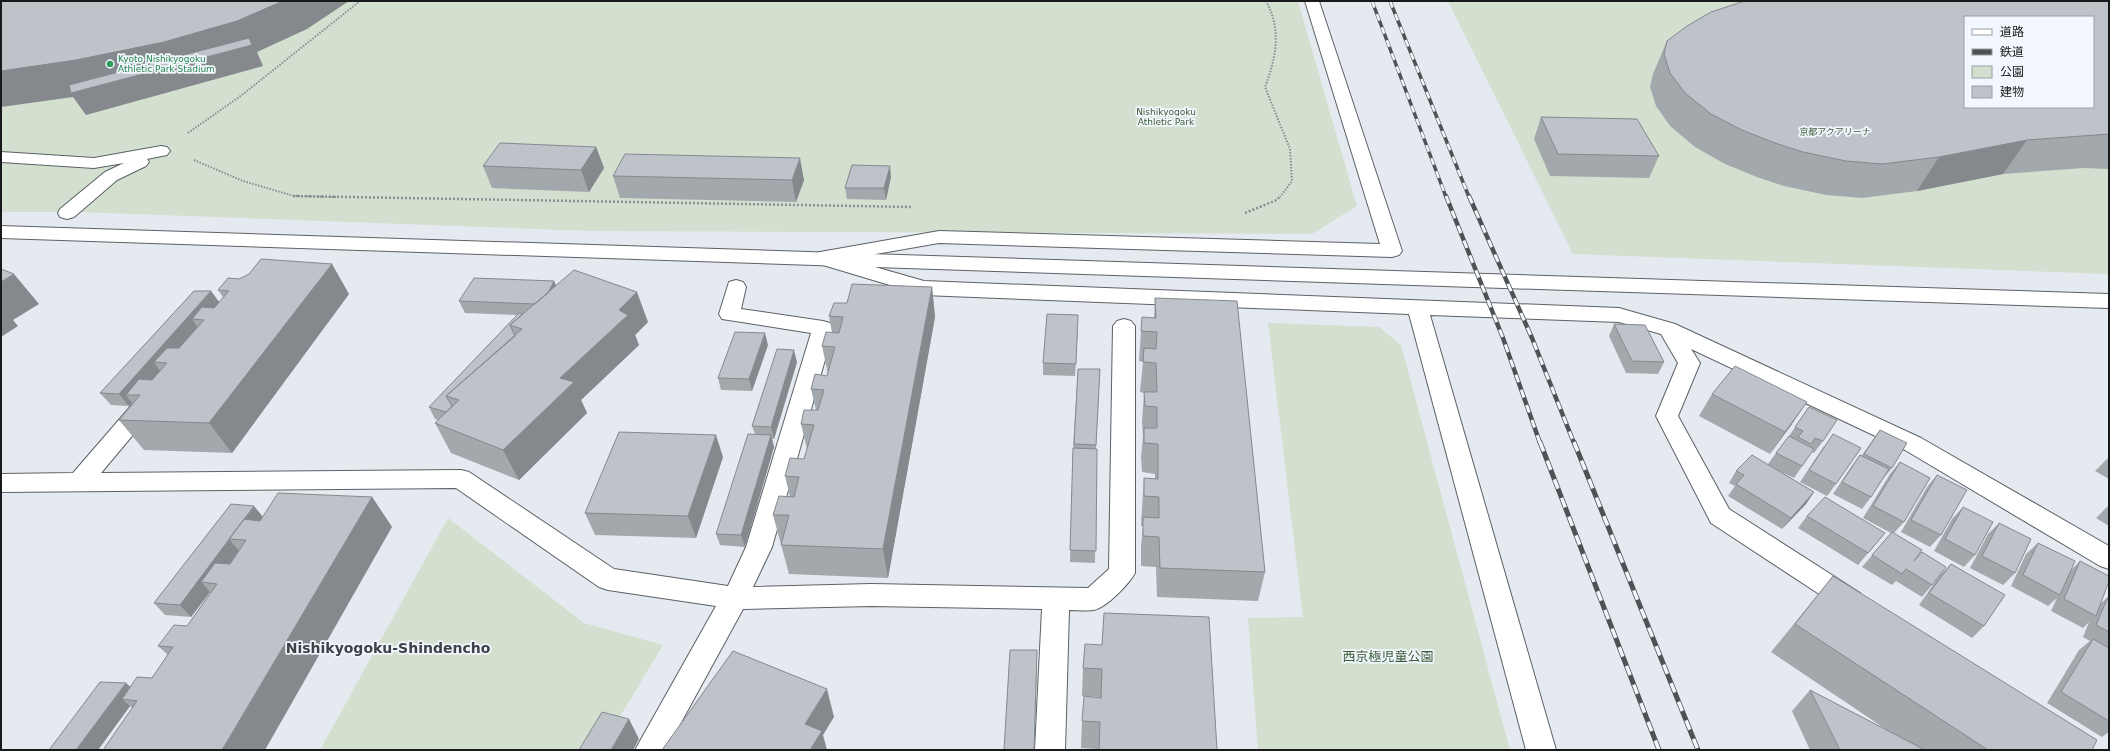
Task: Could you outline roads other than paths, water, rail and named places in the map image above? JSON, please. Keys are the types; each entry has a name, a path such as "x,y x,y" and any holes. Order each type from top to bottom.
{"street":[{"path":"820,258 939,237 1392,251 1312,1"},
{"path":"1,157 94,162 161,152 111,176 67,213"},
{"path":"1,232 2109,301"},
{"path":"820,258 923,288 1619,315 1668,329 1912,444 2109,559"},
{"path":"650,750 734,598 759,547 823,328 729,314 736,287"},
{"path":"1418,308 1542,750"},
{"path":"1,483 461,479 608,579 734,598 871,595 1093,599 1122,573 1124,326"},
{"path":"1668,329 1689,363 1667,416 1720,516 1873,615"},
{"path":"79,483 160,387"},
{"path":"286,507 304,480"},
{"path":"1050,750 1056,598"}],"railway":[{"path":"1372,1 1446,197"},
{"path":"1390,1 1469,197"},
{"path":"1446,196 1503,338 1540,443"},
{"path":"1469,196 1532,338 1574,443"},
{"path":"1540,442 1659,750"},
{"path":"1574,442 1698,750"}],"place":[{"name":"Kyoto Nishikyogoku Athletic Park Stadium","path":"110,64"}],"district":[{"name":"Nishikyogoku-Shindencho","path":"388,648"}],"park label":[{"name":"Nishikyogoku Athletic Park","path":"1166,118"},
{"name":"京都アクアリーナ","path":"1835,132"},
{"name":"西京極児童公園","path":"1388,656"}]}
